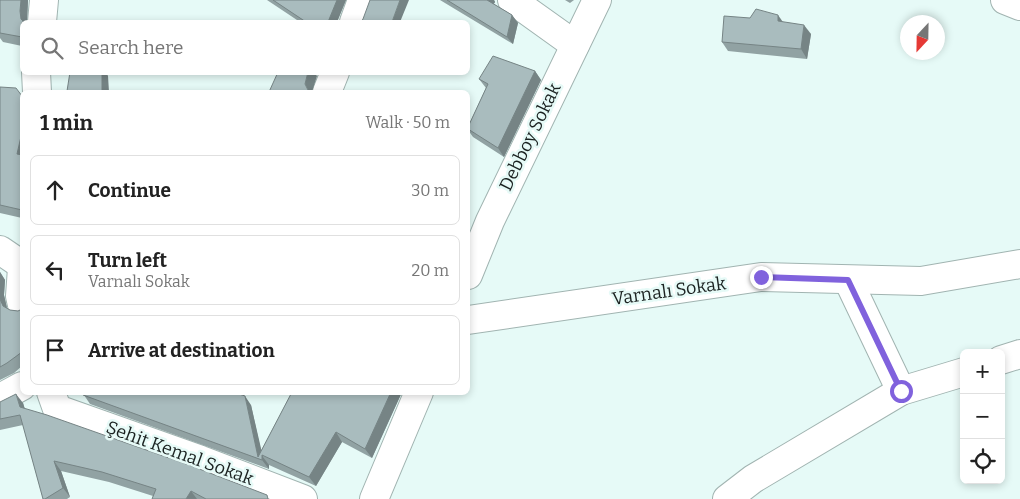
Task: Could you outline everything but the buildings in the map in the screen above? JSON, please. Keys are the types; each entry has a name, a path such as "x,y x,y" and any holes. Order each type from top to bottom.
{"street":[{"path":"42,20 44,0"},
{"path":"355,20 362,0"},
{"path":"512,0 575,45"},
{"name":"Debboy Sokak","path":"470,270 490,221 597,0"},
{"path":"1005,0 1020,6"},
{"path":"36,75 37,90"},
{"path":"328,90 334,75"},
{"path":"0,250 20,265"},
{"name":"Varnalı Sokak","path":"470,320 761,277 922,281 1020,264"},
{"path":"848,280 901,391"},
{"path":"1005,359 1020,354"},
{"path":"727,499 753,479 901,391 960,373"},
{"path":"0,398 20,387"},
{"path":"374,499 418,395"},
{"name":"Şehit Kemal Sokak","path":"54,401 303,499"}],"route":[{"path":"761,277 848,280 901,391"}]}
